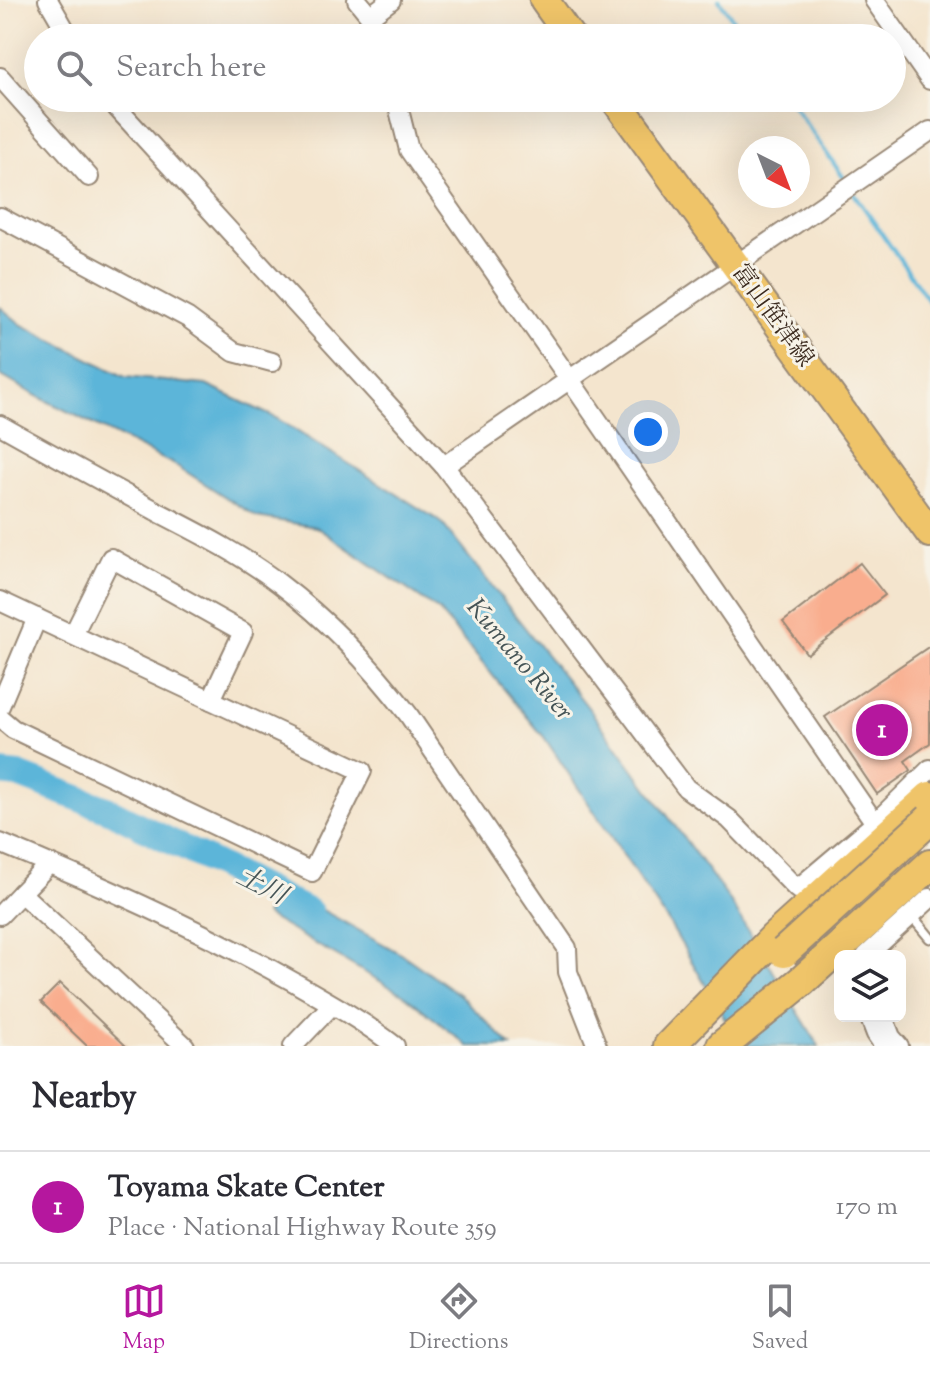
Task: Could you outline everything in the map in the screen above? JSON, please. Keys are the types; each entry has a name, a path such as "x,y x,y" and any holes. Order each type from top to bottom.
{"highway":[{"path":"669,1046 774,938 930,797"},
{"path":"682,1046 930,819"},
{"path":"708,1046 930,844"},
{"path":"722,1046 803,980 930,865"}],"main road":[{"path":"544,0 561,24"},
{"name":"富山笹津線","path":"624,112 930,533"}],"street":[{"path":"48,0 62,24"},
{"path":"357,0 373,24"},
{"path":"370,16 391,0"},
{"path":"874,0 891,24"},
{"path":"906,46 930,80"},
{"path":"0,77 24,104"},
{"path":"31,112 89,177"},
{"path":"121,112 444,466 686,788 729,819 797,889 875,823 930,769"},
{"path":"400,112 409,150 875,823"},
{"path":"444,466 930,131"},
{"path":"0,217 188,318 234,352 272,362"},
{"path":"0,425 220,545 278,582 349,645 383,681 408,714 567,948 568,972 597,1046"},
{"path":"73,635 111,558 243,632 211,700"},
{"path":"0,601 362,771 312,872 13,729 0,718"},
{"path":"0,706 37,618"},
{"path":"0,843 246,955 395,1046"},
{"path":"0,915 49,864"},
{"path":"21,893 185,1046"},
{"path":"873,950 930,898"},
{"path":"293,1046 332,1005"},
{"path":"871,1022 884,1046"},
{"path":"885,1022 891,1037 899,1046"}],"lane":[{"path":"911,915 930,938"}],"water":[{"name":"Kumano River","path":"0,307 22,325 125,377 206,385 276,418 441,522 587,706 728,898 819,1046 741,1046 671,926 544,737 439,611 316,527 257,517 177,466 0,375"},
{"path":"283,888 403,955 460,995 511,1046 468,1046 406,996 265,915"}],"building":[{"path":"860,563 885,595 807,654 783,622"},
{"path":"930,646 930,743 905,761 910,771 877,794 825,717"},
{"path":"60,983 126,1046 87,1046 41,1002"}],"waterway":[{"path":"719,0 736,24"},
{"path":"798,112 846,181"},
{"path":"853,192 930,303"},
{"name":"土川","path":"0,773 18,775 109,810 310,912"}],"place":[{"name":"Toyama Skate Center","path":"882,730"}]}
